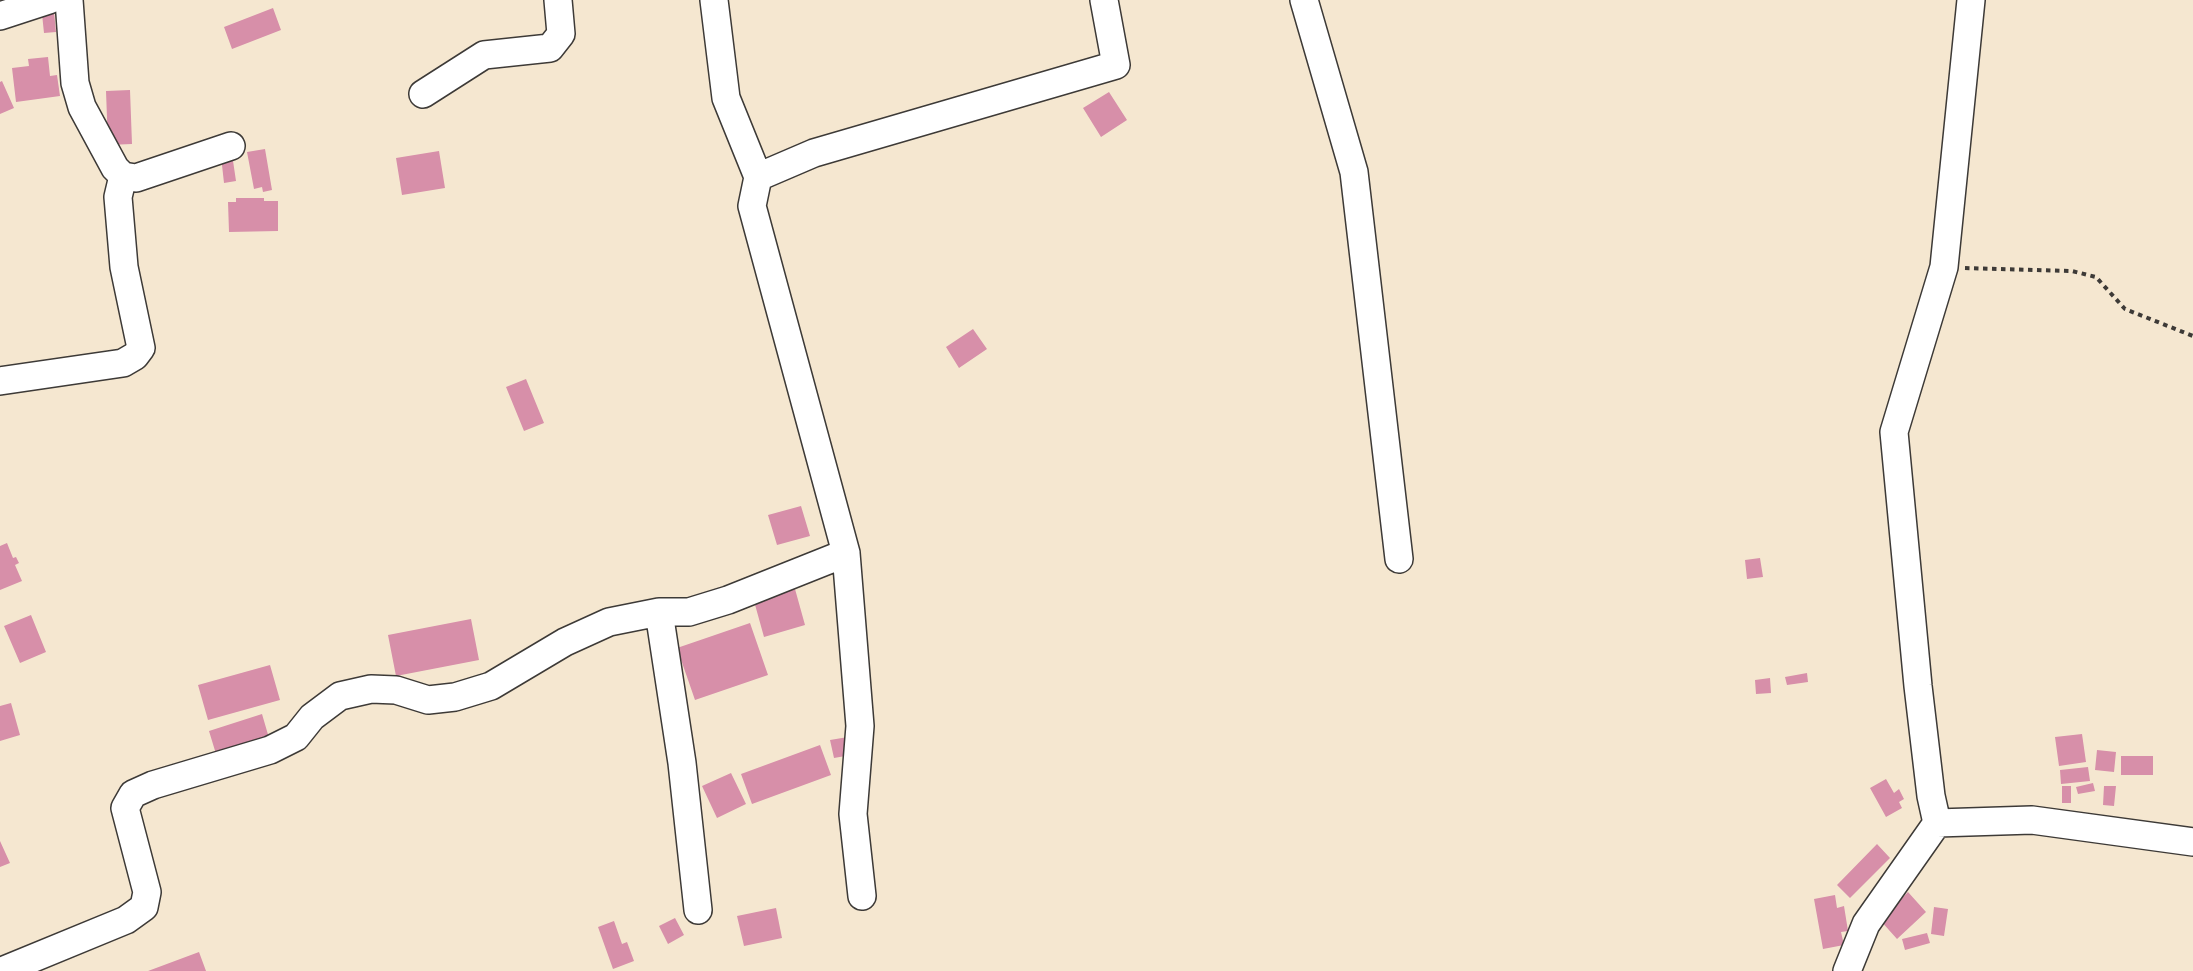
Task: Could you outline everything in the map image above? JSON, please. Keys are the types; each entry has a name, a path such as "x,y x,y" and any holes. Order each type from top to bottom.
{"street":[{"path":"0,16 49,0"},
{"path":"69,0 75,82 82,107 115,168 123,176 136,178 231,146"},
{"path":"423,94 484,55 550,48 561,34 558,0"},
{"path":"714,0 726,98 758,177 752,206 846,553 860,726 854,814 862,896"},
{"path":"758,177 814,153 1116,65 1104,0"},
{"path":"1304,0 1354,172 1399,559"},
{"path":"1847,971 1866,924 1937,823 1931,796 1893,432 1944,267 1971,0"},
{"path":"0,381 123,363 135,357 141,348 124,267 118,197 123,176"},
{"path":"2,971 126,920 144,907 147,892 126,808 133,794 270,750 296,737 312,717 340,696 371,689 396,690 428,700 455,697 491,686 565,642 609,622 659,612 689,612 728,600 846,553"},
{"path":"659,612 682,763 698,910"},
{"path":"1937,823 2032,820 2193,842"}],"path":[{"path":"1944,267 2072,271 2096,277 2125,309 2193,336"}],"building":[{"path":"273,8 281,30 232,49 224,27"},
{"path":"54,12 56,32 44,33 42,14"},
{"path":"48,57 50,76 57,75 60,96 16,102 12,68 29,66 28,59"},
{"path":"2,81 14,108 0,114 0,82"},
{"path":"130,90 132,144 108,145 106,91"},
{"path":"1109,92 1127,120 1101,137 1083,108"},
{"path":"265,149 272,190 263,192 262,187 254,189 247,152"},
{"path":"439,151 445,188 402,195 396,158"},
{"path":"232,154 236,181 224,183 221,156"},
{"path":"236,198 264,198 264,201 278,201 278,231 229,232 228,202 236,202"},
{"path":"973,329 987,349 959,368 946,347"},
{"path":"526,379 544,423 524,431 506,387"},
{"path":"801,506 810,536 777,545 768,515"},
{"path":"7,543 13,558 16,557 19,563 15,565 22,581 0,590 0,546"},
{"path":"1760,558 1763,577 1747,579 1745,560"},
{"path":"795,589 805,625 764,637 754,601"},
{"path":"31,615 46,652 20,663 4,626"},
{"path":"471,619 479,660 396,676 388,635"},
{"path":"750,623 768,675 695,700 677,648"},
{"path":"270,665 280,700 208,720 198,685"},
{"path":"1807,673 1808,682 1787,685 1785,677"},
{"path":"1770,678 1771,693 1756,694 1755,680"},
{"path":"11,703 20,735 0,741 0,706"},
{"path":"262,714 269,738 216,754 209,731"},
{"path":"2082,734 2086,762 2059,766 2055,737"},
{"path":"848,737 851,755 834,758 830,740"},
{"path":"820,745 831,775 752,804 741,774"},
{"path":"2097,750 2116,752 2114,772 2095,770"},
{"path":"2121,756 2153,756 2153,775 2121,775"},
{"path":"2088,767 2090,781 2061,784 2060,770"},
{"path":"731,773 746,804 717,818 702,786"},
{"path":"1886,779 1894,793 1899,789 1904,799 1899,802 1902,808 1886,817 1870,788"},
{"path":"2093,783 2095,791 2078,794 2076,787"},
{"path":"2062,786 2071,786 2071,803 2062,803"},
{"path":"2104,786 2116,786 2114,806 2103,805"},
{"path":"0,841 10,863 0,867"},
{"path":"1877,844 1890,858 1850,898 1837,885"},
{"path":"1908,892 1926,912 1897,939 1880,920"},
{"path":"1835,895 1837,908 1844,906 1848,931 1841,932 1844,945 1823,949 1814,899"},
{"path":"1934,907 1948,909 1944,936 1931,934"},
{"path":"776,908 782,938 744,946 737,916"},
{"path":"675,918 684,935 668,944 659,926"},
{"path":"614,921 622,944 627,942 634,961 613,969 598,927"},
{"path":"1927,933 1930,943 1905,950 1902,939"},
{"path":"199,952 206,971 148,971"}]}
